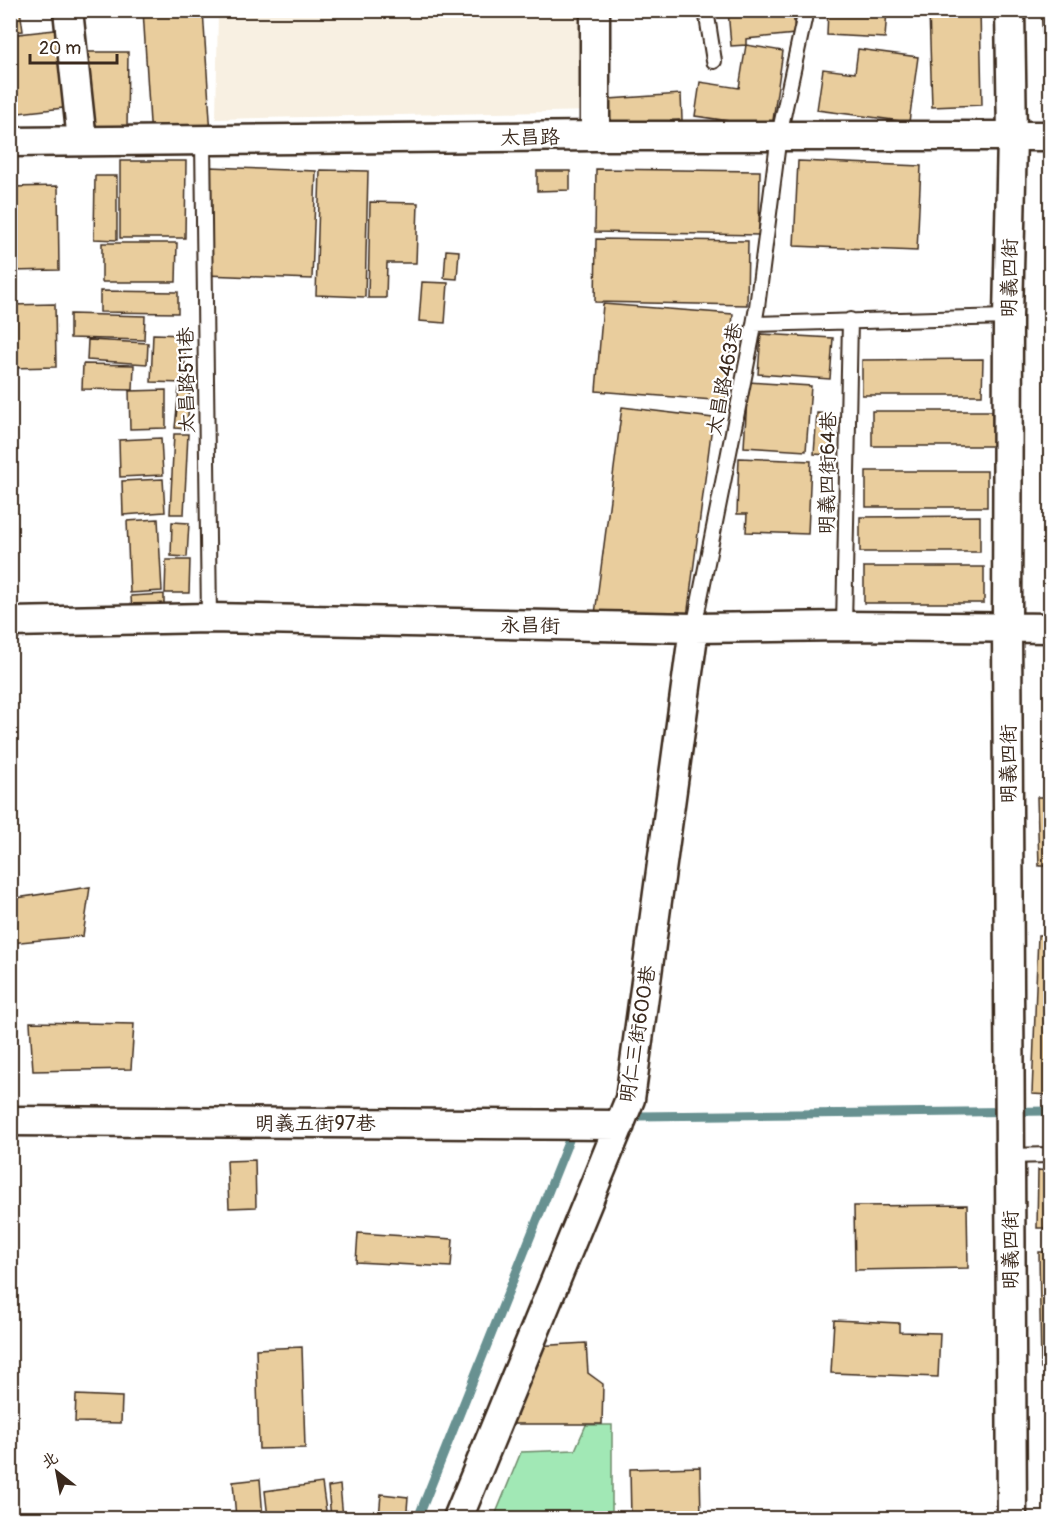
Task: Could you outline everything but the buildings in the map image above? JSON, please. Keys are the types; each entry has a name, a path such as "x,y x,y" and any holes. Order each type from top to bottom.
{"street":[{"path":"68,10 82,141"},
{"path":"595,10 595,136"},
{"name":"明義四街","path":"1010,10 1012,136 1008,317 1007,629 1012,1518"},
{"name":"太昌路","path":"10,142 595,136 1050,136"},
{"name":"永昌街","path":"10,622 209,618 694,628 844,626 1050,628"},
{"name":"明仁三街600巷","path":"458,1518 630,1100 694,628"},
{"name":"明義五街97巷","path":"10,1121 620,1125"}],"lane":[{"path":"706,10 714,61"},
{"name":"太昌路463巷","path":"694,628 751,342 779,135 806,10"},
{"name":"太昌路511巷","path":"203,141 209,618"},
{"path":"754,324 1008,317"},
{"name":"明義四街64巷","path":"844,626 850,321"},
{"path":"1010,1156 1050,1155"}],"shaded area":[{"path":"218,11 584,11 593,111 216,119"}],"green space":[{"path":"586,1425 612,1425 612,1518 494,1518 521,1452 575,1450"}],"waterway":[{"path":"639,1116 1050,1111"},
{"path":"418,1518 569,1140"}]}
